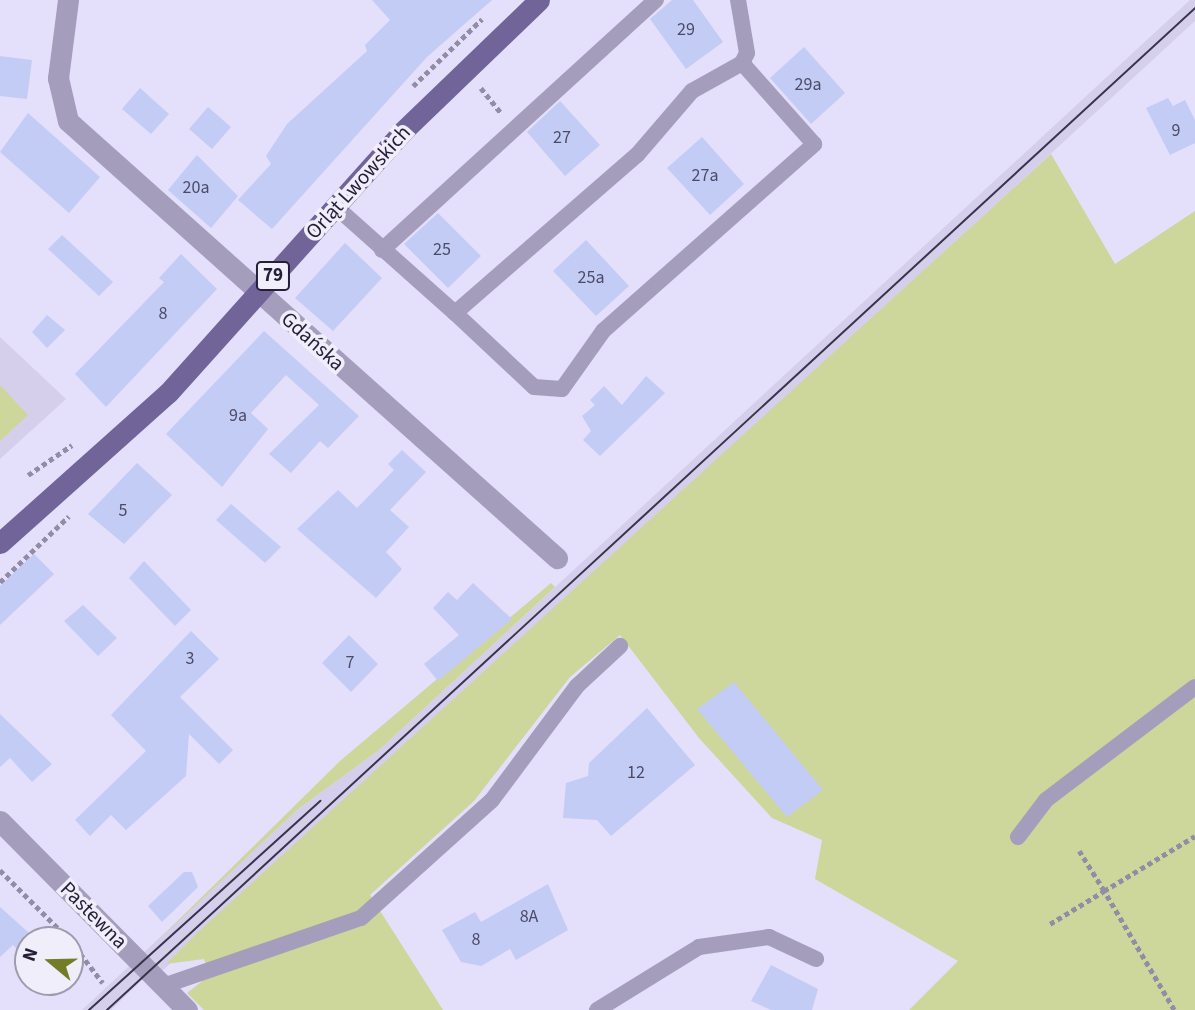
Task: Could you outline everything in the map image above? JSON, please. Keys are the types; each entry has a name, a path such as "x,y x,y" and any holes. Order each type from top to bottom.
{"main road":[{"name":"Orląt Lwowskich","path":"0,543 168,393 456,76 539,0"}],"street":[{"name":"Gdańska","path":"68,0 58,78 68,121 557,558"},
{"name":"Pastewna","path":"0,821 187,1010"}],"lane":[{"path":"382,250 656,0"},
{"path":"455,313 636,155 692,91 742,63 747,52 738,0"},
{"path":"336,207 534,387 562,388 603,331 814,144 742,63"},
{"path":"163,986 360,918 492,800 577,686 620,646"},
{"path":"1018,837 1046,800 1195,687"},
{"path":"597,1010 699,947 769,937 816,959"}],"path":[{"path":"478,85 514,130"},
{"path":"28,475 85,436"},
{"path":"1050,925 1195,836"},
{"path":"1079,851 1174,1010"},
{"path":"0,870 56,926"},
{"path":"84,958 103,983"}],"shaded area":[{"path":"1190,0 1195,0 1195,21 149,983 143,979 111,1010 82,1010 298,809 379,750"},
{"path":"0,337 66,399 0,459"}],"green space":[{"path":"1051,154 1115,264 1195,211 1195,1010 909,1010 958,961 815,879 822,840 772,818 699,738 620,635 570,677 474,801 370,895 443,1010 204,1010 187,993 210,975 204,959 166,964 196,934"},
{"path":"0,385 28,415 0,441"},
{"path":"551,583 555,587 379,750 298,809 151,947 340,761"}],"building":[{"path":"372,0 492,0 427,57 272,229 238,200 271,164 266,156 287,124 367,51 365,45 390,20"},
{"path":"672,0 693,0 723,42 686,69 650,19"},
{"path":"804,47 845,93 811,124 770,78"},
{"path":"0,56 32,60 27,99 0,96"},
{"path":"140,88 169,114 151,134 122,109"},
{"path":"1168,98 1173,106 1185,100 1195,120 1195,143 1170,155 1146,108"},
{"path":"560,101 600,145 565,176 527,132"},
{"path":"208,107 231,127 212,149 189,129"},
{"path":"28,113 100,177 69,213 0,152"},
{"path":"702,137 744,184 710,215 667,168"},
{"path":"197,155 238,196 211,228 168,190"},
{"path":"438,213 481,256 448,288 404,244"},
{"path":"62,235 113,282 99,296 48,249"},
{"path":"586,240 629,286 596,316 553,271"},
{"path":"345,243 382,278 333,331 295,298"},
{"path":"181,254 217,289 106,407 75,374 164,282 159,278"},
{"path":"47,315 65,330 47,348 32,332"},
{"path":"264,331 359,416 328,448 320,441 291,473 269,454 319,405 286,375 251,413 268,429 222,487 166,434"},
{"path":"646,376 665,393 600,456 583,440 591,431 582,416 595,405 590,400 604,386 622,405"},
{"path":"402,450 426,472 390,510 409,527 386,552 402,569 376,598 297,529 338,490 357,508 394,470 388,464"},
{"path":"137,463 172,495 124,544 88,514"},
{"path":"231,504 281,547 265,563 216,520"},
{"path":"34,554 54,574 0,625 0,586"},
{"path":"144,561 191,610 175,626 129,578"},
{"path":"473,583 512,619 438,681 424,664 459,635 433,608 448,592 457,600"},
{"path":"83,605 117,638 98,656 64,621"},
{"path":"191,631 219,659 180,697 233,750 219,764 189,734 186,776 126,830 111,815 90,836 75,820 146,751 111,715"},
{"path":"349,635 378,664 351,692 322,663"},
{"path":"734,682 823,790 787,817 697,709"},
{"path":"647,708 695,765 611,836 597,820 563,818 566,783 588,776 589,763"},
{"path":"0,714 52,764 32,782 10,758 0,767"},
{"path":"184,872 192,872 198,887 162,922 148,906"},
{"path":"548,884 568,930 516,960 510,949 481,966 461,962 442,930 475,912 481,922"},
{"path":"0,907 21,926 14,926 14,946 0,957"},
{"path":"771,965 818,989 812,1010 771,1010 751,1001"}],"tram line":[{"path":"107,1010 1195,8"},
{"path":"89,1010 320,801"}]}
